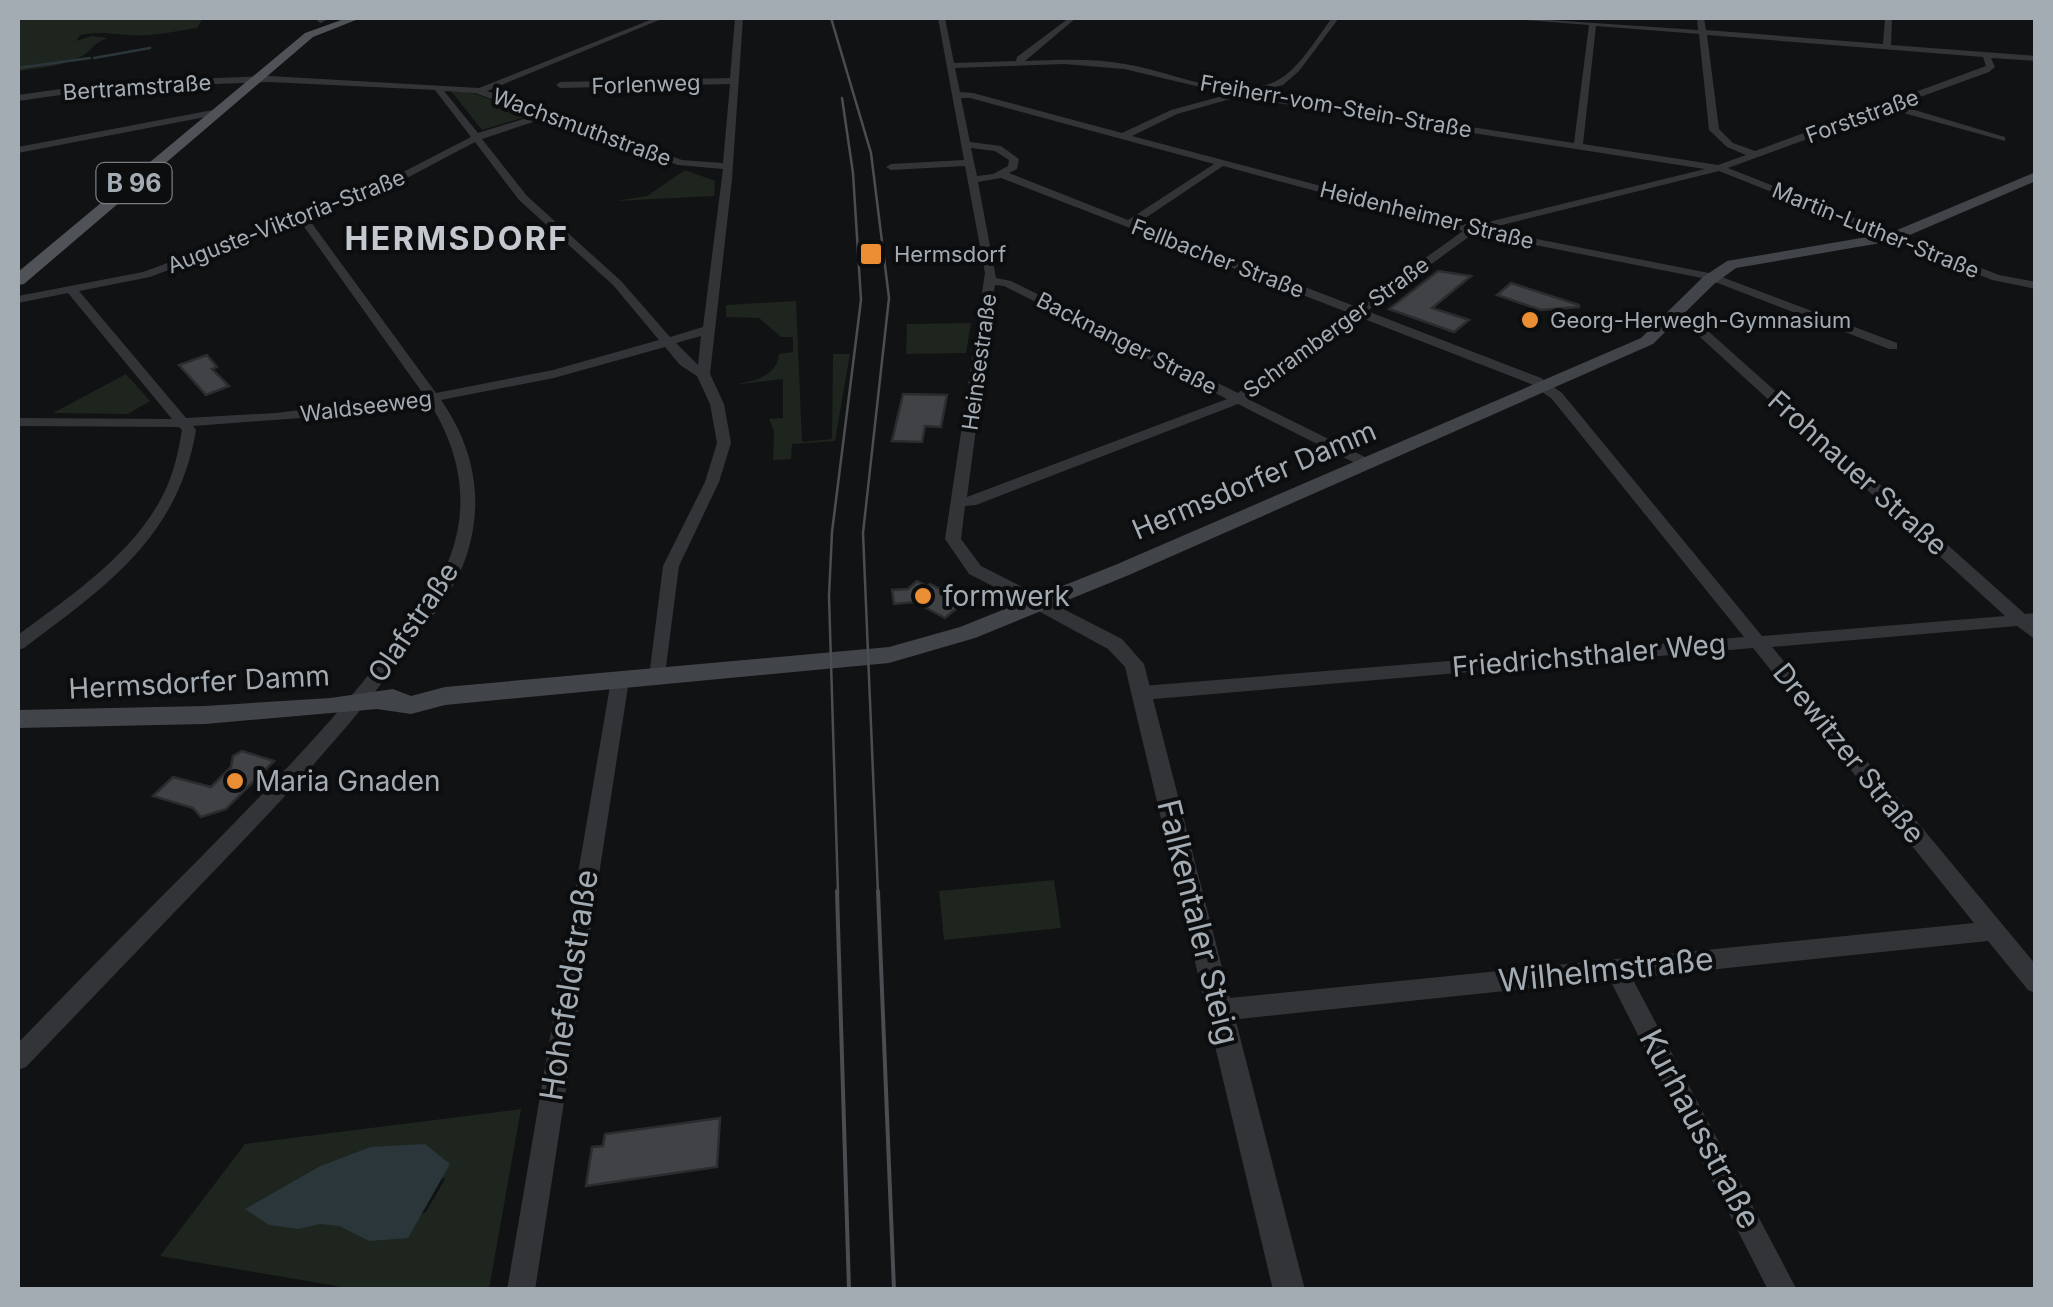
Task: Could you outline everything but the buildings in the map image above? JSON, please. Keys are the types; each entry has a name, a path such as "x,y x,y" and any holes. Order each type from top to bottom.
{"main road":[{"name":"B 96","path":"18,280 316,31 356,18"},
{"path":"1710,276 1754,258 1893,237 2036,176"},
{"name":"Hermsdorfer Damm","path":"18,720 121,718 382,702 411,705 445,696 910,651 1040,603 1646,342 1676,320 1710,276"}],"street":[{"path":"480,91 660,18"},
{"path":"658,677 671,566 712,482 724,443 717,404 703,374 727,172 738,18"},
{"name":"Heinsestraße","path":"941,18 991,281 953,539 964,560 1000,586 1040,603"},
{"path":"1022,64 1020,59 1073,18"},
{"path":"1122,136 1174,112 1272,87 1291,75 1336,18"},
{"path":"1525,18 1887,47 1988,58 2036,70"},
{"path":"1701,18 1714,130 1730,145 1755,155"},
{"path":"1887,47 1889,18"},
{"path":"1578,146 1592,23"},
{"path":"1988,58 2035,56"},
{"name":"Forststraße","path":"1719,168 1986,70 1988,58"},
{"name":"Freiherr-vom-Stein-Straße","path":"952,66 1124,66 1246,95 1719,168"},
{"name":"Wachsmuthstraße","path":"257,79 480,91 681,163 727,172"},
{"name":"Bertramstraße","path":"18,98 110,85 257,79"},
{"name":"Forlenweg","path":"560,85 733,81"},
{"path":"442,88 439,90 523,198 617,283 691,368 703,374"},
{"name":"Heidenheimer Straße","path":"958,96 979,98 1472,229 1710,276 1893,346"},
{"path":"1890,106 2002,139"},
{"path":"18,150 218,112"},
{"name":"Auguste-Viktoria-Straße","path":"18,299 138,277 385,186 475,138 545,114"},
{"path":"968,145 991,146 1012,156 1012,168 973,179"},
{"path":"891,167 971,162"},
{"path":"1129,224 1222,163"},
{"name":"Schramberger Straße","path":"957,501 971,502 1239,399 1472,229 1719,168"},
{"name":"Martin-Luther-Straße","path":"1719,168 1996,278 2036,286"},
{"name":"Fellbacher Straße","path":"1001,174 1545,388"},
{"name":"Olafstraße","path":"18,1059 307,760 356,704 444,586 467,522 469,487 458,442 432,398 302,217"},
{"name":"Backnanger Straße","path":"991,281 1007,283 1368,464"},
{"path":"18,644 120,562 143,535 183,467 188,430 72,290"},
{"name":"Frohnauer Straße","path":"1676,320 1704,334 2028,620 2036,634"},
{"name":"Waldseeweg","path":"18,422 182,422 306,414 432,398 546,376 708,330"},
{"name":"Drewitzer Straße","path":"1545,388 1578,420 2036,982"},
{"path":"18,436 35,423"},
{"name":"Falkentaler Steig","path":"1040,603 1127,654 1142,693 1289,1290"},
{"name":"Friedrichsthaler Weg","path":"1142,693 2028,620"},
{"name":"Hohefeldstraße","path":"521,1290 620,680"},
{"name":"Wilhelmstraße","path":"1220,1010 1993,931"},
{"name":"Kurhausstraße","path":"1616,969 1783,1290"}],"shaded area":[{"path":"18,18 203,18 197,28 164,33 80,35 76,41 92,36 108,38 67,63 18,71"},
{"path":"451,91 470,92 532,115 482,130"},
{"path":"685,170 715,181 714,196 616,201 647,196"},
{"path":"796,301 802,442 832,439 833,354 850,354 835,441 792,444 791,459 773,460 774,431 769,419 783,418 783,379 733,385 769,373 779,354 793,352 793,337 781,337 759,318 726,317 726,305"},
{"path":"971,323 966,353 906,354 907,324"},
{"path":"126,374 150,401 128,414 53,413"},
{"path":"1054,880 1061,928 944,940 939,891"},
{"path":"521,1109 489,1289 354,1289 160,1256 245,1144","holes":["370,1147 445,1179 426,1212 369,1241 339,1226 246,1209 320,1166"]},
{"path":"425,1144 450,1164 408,1238 369,1241 339,1226 320,1224 298,1229 269,1225 245,1209 320,1166 370,1147"}],"waterway":[{"path":"94,58 150,48"},
{"path":"18,68 90,58"}],"tram line":[{"path":"831,18 871,153 889,298 863,533 878,893"},
{"path":"838,893 829,596 832,532 861,300 853,173 842,98"},
{"path":"837,891 849,1290"},
{"path":"878,891 894,1290"}],"place":[{"name":"Hermsdorf","path":"871,254"},
{"name":"Georg-Herwegh-Gymnasium","path":"1530,320"},
{"name":"formwerk","path":"923,596"},
{"name":"Maria Gnaden","path":"235,781"}],"district":[{"name":"HERMSDORF","path":"457,239"}]}
